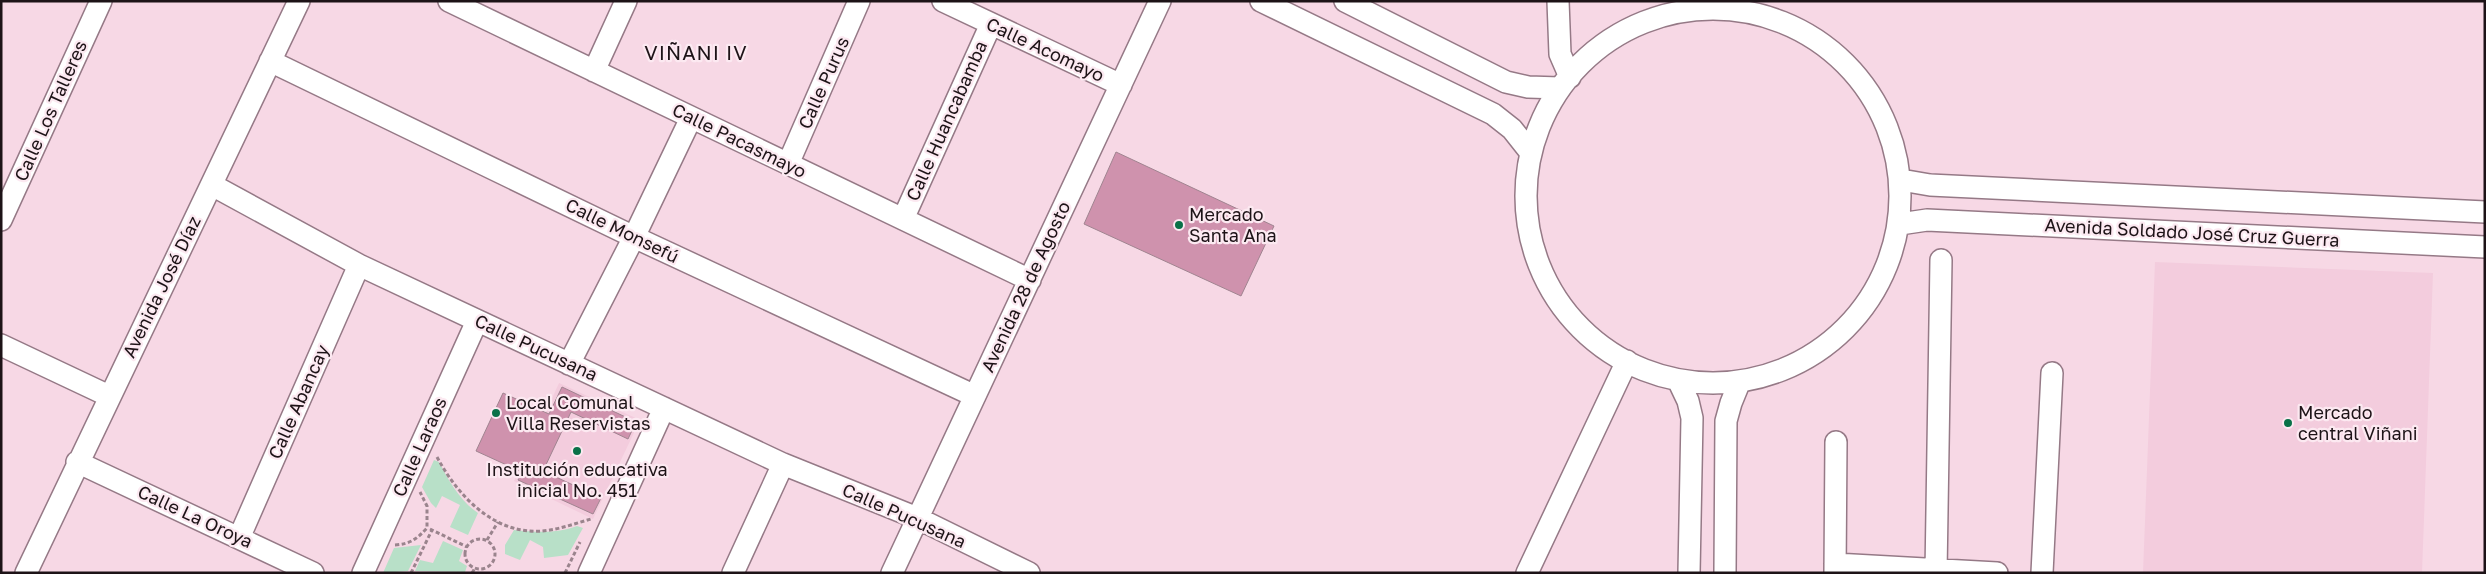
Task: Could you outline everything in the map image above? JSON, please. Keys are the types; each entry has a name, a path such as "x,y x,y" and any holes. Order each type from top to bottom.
{"street":[{"name":"Calle Los Talleres","path":"1,220 101,1"},
{"name":"Avenida José Díaz","path":"26,573 77,462 299,1"},
{"name":"Calle Pacasmayo","path":"449,1 474,7 594,71 1030,280"},
{"path":"594,71 626,1"},
{"name":"Calle Purus","path":"788,164 859,1"},
{"name":"Calle Acomayo","path":"943,1 1121,85"},
{"name":"Avenida 28 de Agosto","path":"892,573 1160,1"},
{"path":"1261,1 1493,114 1512,129 1530,153"},
{"path":"1344,1 1506,82 1528,87 1565,82"},
{"path":"1558,1 1560,54 1565,82"},
{"path":"1682,7 1714,9 1745,7 1815,39 1843,61 1866,88 1884,119 1896,152 1901,180 1900,224 1888,267 1869,301 1844,331 1813,355 1778,372 1740,382 1705,383 1678,380 1642,369 1608,351 1579,327 1555,297 1538,264 1528,228 1526,190 1530,153 1542,119 1565,82 1584,61 1612,39 1682,7"},
{"name":"Calle Huancabamba","path":"903,219 991,24"},
{"name":"Calle Monsefú","path":"270,61 634,237 975,396"},
{"path":"568,364 634,237 691,118"},
{"name":"Avenida Soldado José Cruz Guerra","path":"1901,180 1930,185 2485,212"},
{"name":"Calle Pucusana","path":"212,185 359,265 783,464 917,518 1029,573"},
{"name":"Avenida Soldado José Cruz Guerra","path":"1900,224 1927,220 2485,247"},
{"path":"1936,571 1941,260"},
{"name":"Calle Abancay","path":"239,538 359,265"},
{"name":"Calle Laraos","path":"364,573 477,321"},
{"path":"1,345 109,396"},
{"path":"1527,573 1627,361"},
{"path":"2042,573 2052,373"},
{"path":"1678,380 1688,401 1692,418 1690,573"},
{"path":"1725,573 1726,422 1730,403 1740,382"},
{"path":"590,573 664,408"},
{"path":"1836,442 1835,568 1997,573"},
{"name":"Calle La Oroya","path":"77,462 313,573"},
{"path":"733,573 783,464"}],"path":[{"path":"434,450 445,471 470,503 498,522 514,528 548,530 591,519 587,528"},
{"path":"389,546 405,544 417,539 427,528 427,506 417,484"},
{"path":"487,540 498,522"},
{"path":"427,528 467,546"},
{"path":"411,573 432,530"},
{"path":"565,573 582,537"},
{"path":"477,539 487,540 496,550 493,563 488,568 475,568 467,560 467,546 477,539"},
{"path":"472,573 475,568"}],"shaded area":[{"name":"Mercado central Viñani","path":"2155,262 2433,273 2422,573 2143,573"},
{"name":"Institución educativa inicial No. 451","path":"559,383 640,420 593,519 514,481"}],"green space":[{"path":"434,460 439,462 460,497 478,513 468,535 450,527 460,505 442,496 436,508 422,487"},
{"path":"577,526 583,528 568,555 544,558 543,547 530,540 520,560 505,554 505,545 514,530 554,531"},
{"path":"443,541 463,550 459,561 467,566 465,572 415,571 420,560 433,563"},
{"path":"421,545 408,571 383,573 394,548"}],"building":[{"name":"Mercado Santa Ana","path":"1116,152 1274,226 1241,296 1084,224"},
{"path":"562,387 636,422 628,439 571,412 543,471 601,498 593,514 518,480 522,472 476,451 503,393 549,414"}],"place":[{"name":"Mercado Santa Ana","path":"1179,225"},
{"name":"Local Comunal Villa Reservistas","path":"496,413"},
{"name":"Mercado central Viñani","path":"2288,423"},
{"name":"Institución educativa inicial No. 451","path":"577,451"}],"district":[{"name":"VIÑANI IV","path":"696,53"}]}
